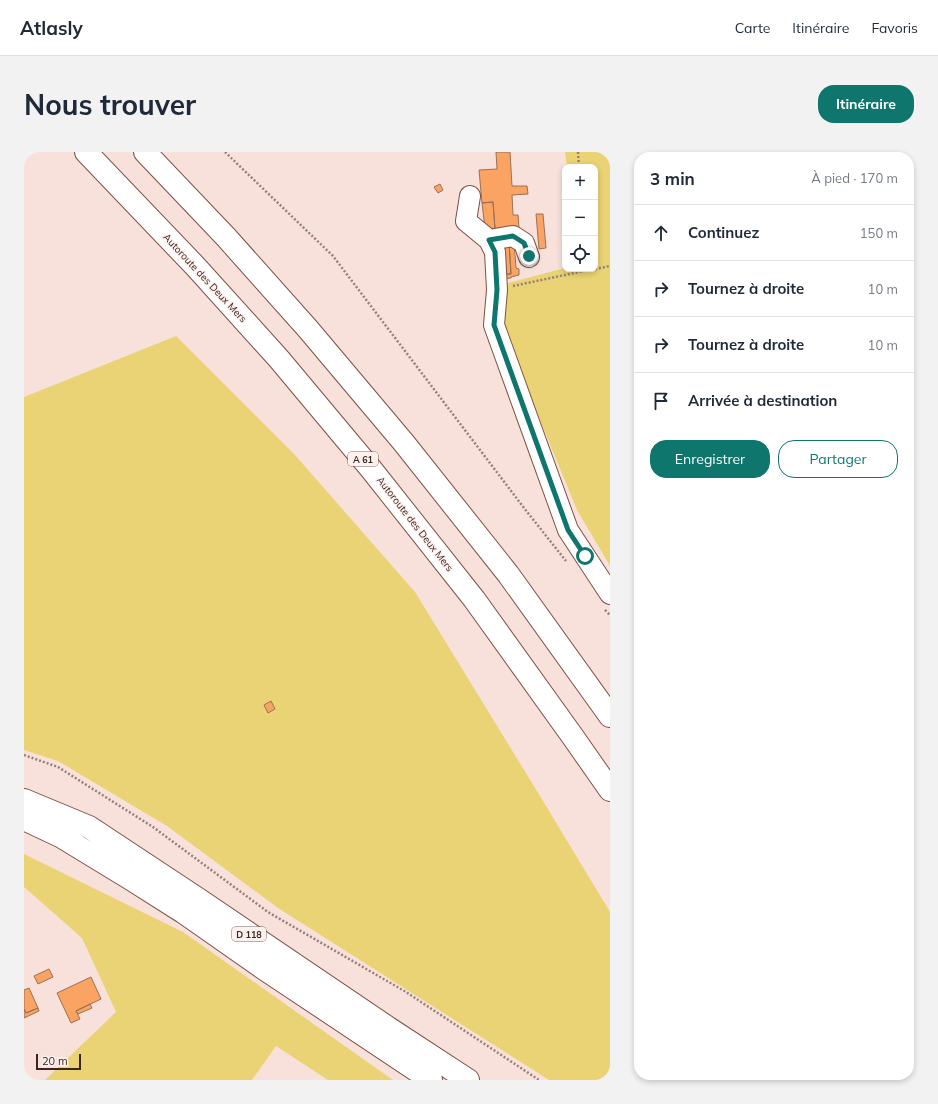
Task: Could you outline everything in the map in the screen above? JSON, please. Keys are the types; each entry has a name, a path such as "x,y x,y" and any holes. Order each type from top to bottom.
{"main road":[{"name":"Autoroute des Deux Mers","path":"86,152 196,267 279,359 371,469 474,599 610,790"},
{"path":"145,152 226,237 308,329 404,443 508,574 610,716"},
{"name":"D 118","path":"24,800 89,827 468,1080"},
{"name":"D 118","path":"24,819 62,837 183,912 269,972 431,1080"}],"lane":[{"path":"470,196 466,221 489,240 495,252 497,290 494,325 568,530 607,602"},
{"path":"489,240 513,236 524,243 529,256"}],"path":[{"path":"225,152 332,256 566,562"},
{"path":"578,152 579,164"},
{"path":"598,268 610,266"},
{"path":"497,290 577,272"},
{"path":"607,602 610,615"},
{"path":"24,755 58,767 153,827 268,912 406,992 539,1080"}],"shaded area":[{"path":"565,152 610,152 610,566 577,510 505,335 504,284 562,269 562,272 598,272 598,164 567,164"},
{"path":"176,336 295,455 415,592 610,912 610,1080 549,1080 278,908 167,826 58,761 24,750 24,397"},
{"path":"24,854 183,932 393,1080 328,1080 276,1046 252,1080 45,1080 116,1012 82,938 24,887"}],"building":[{"path":"496,152 510,152 512,186 527,186 528,194 512,195 513,215 518,215 519,228 495,229 493,202 482,203 479,170 497,169"},
{"path":"440,184 443,190 438,193 434,187"},
{"path":"493,202 495,229 485,229 482,203"},
{"path":"536,214 543,214 546,248 539,249"},
{"path":"509,242 511,274 501,274 499,243"},
{"path":"509,242 514,242 516,268 519,269 519,275 501,279 501,274 511,274"},
{"path":"271,701 275,709 268,713 264,705"},
{"path":"49,969 53,977 38,984 34,976"},
{"path":"91,977 101,999 76,1011 80,1019 71,1023 57,993"},
{"path":"29,988 38,1008 26,1013 24,1009 24,990"},
{"path":"90,1004 92,1008 78,1014 76,1011"},
{"path":"38,1008 39,1011 24,1018 24,1009 26,1013"}],"route":[{"path":"529,256 524,243 513,236 489,240 495,252 497,290 494,325 568,530 585,556"}]}
